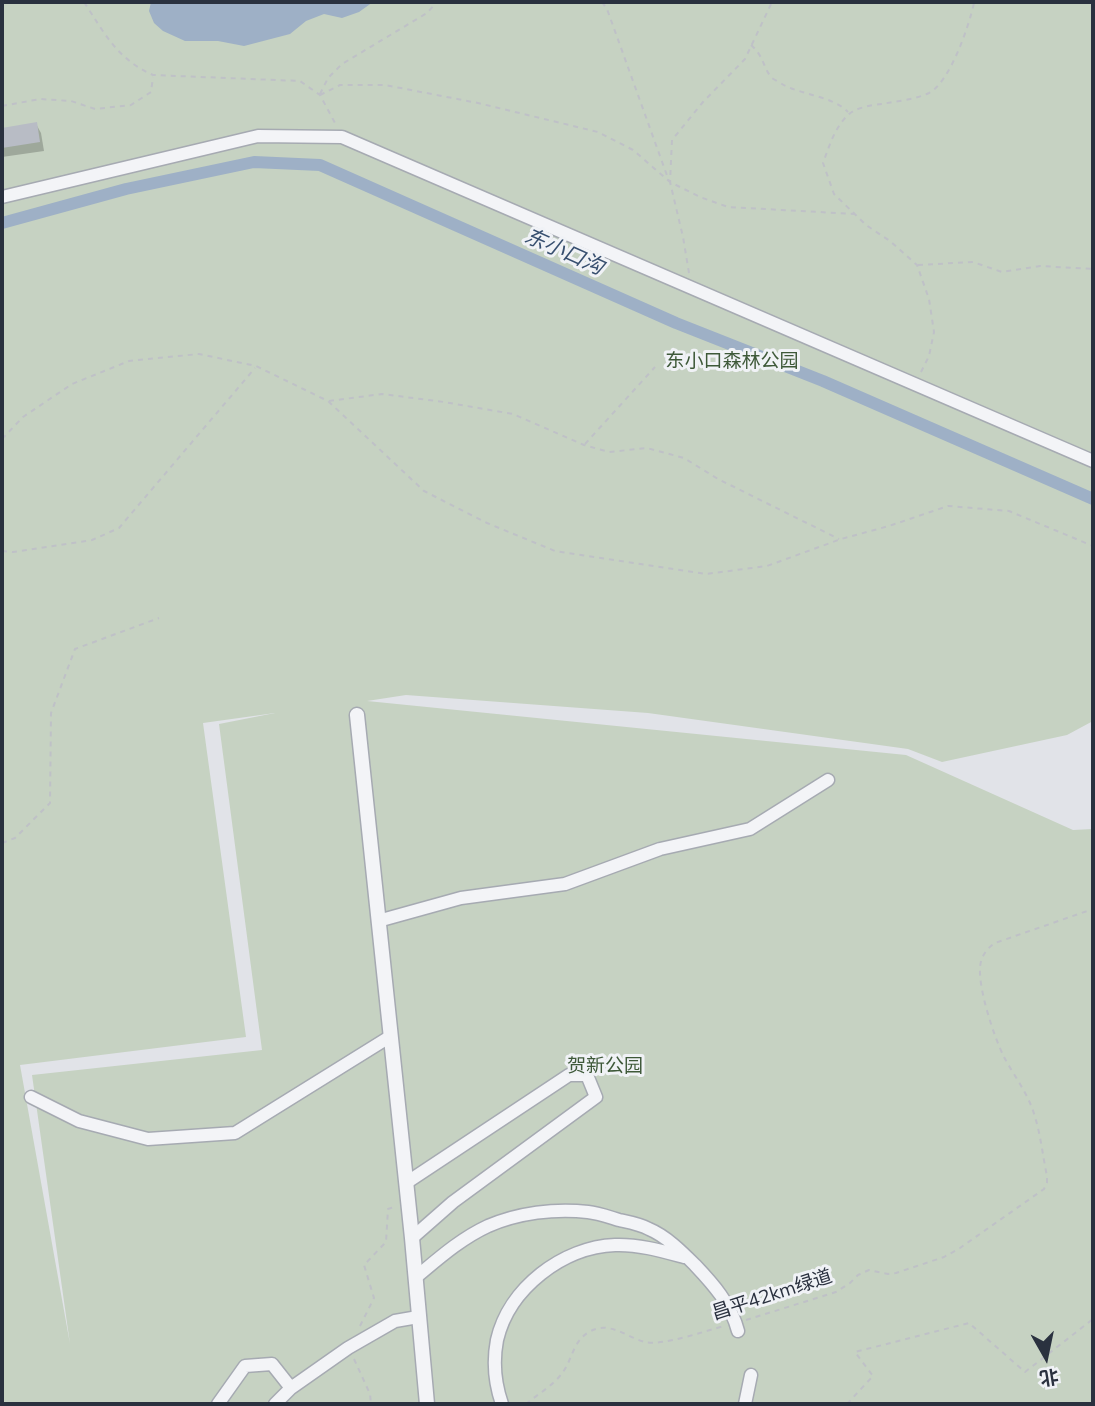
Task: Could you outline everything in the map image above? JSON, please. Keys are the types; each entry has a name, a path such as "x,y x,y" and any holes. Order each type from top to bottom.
{"street":[{"path":"2,197 258,136 342,137 1093,461"},
{"path":"357,715 427,1404"},
{"path":"378,921 461,898 565,884 660,849 750,829 828,780"},
{"path":"31,1097 79,1121 148,1139 236,1132 390,1036"},
{"path":"406,1183 569,1075 587,1075 596,1097 453,1202 412,1238"},
{"path":"415,1278 452,1247 488,1226 517,1216 552,1211 588,1212 649,1229 688,1258 713,1284 725,1301 737,1327"},
{"path":"502,1404 495,1370 497,1340 509,1311 522,1291 538,1275 561,1260 584,1250 618,1244 688,1258"},
{"path":"275,1404 291,1388 348,1348 395,1321 418,1317"},
{"path":"218,1404 245,1366 272,1364 291,1388"},
{"path":"745,1404 751,1374"}],"path":[{"path":"84,2 110,42 135,67 153,75 300,81 320,95 342,137"},
{"path":"320,95 328,78 342,64 427,13 437,2"},
{"path":"602,2 607,9 670,182 691,288"},
{"path":"670,182 672,140 744,59 772,2"},
{"path":"914,385 929,356 934,332 929,299 917,265 890,241 866,225 834,194 823,163 835,132 849,113 931,92 947,72 971,18 974,3 977,2"},
{"path":"751,46 759,52 773,78 792,90 816,96 844,108 849,113"},
{"path":"2,106 40,99 71,102 95,109 131,105 151,92 153,75"},
{"path":"320,95 340,85 385,85 478,103 598,132 633,150 670,182 728,208 855,214"},
{"path":"917,265 974,262 1002,272 1040,265 1093,269"},
{"path":"2,439 23,417 72,384 129,361 199,354 257,366 328,401 425,491 487,523 555,551 706,574 767,566 948,506 1009,511 1093,546"},
{"path":"2,551 13,552 92,540 119,528 257,366"},
{"path":"584,444 655,368"},
{"path":"328,401 382,394 444,402 513,414 609,452 647,448 684,458 718,479 841,540"},
{"path":"2,843 16,838 50,803 51,713 75,649 159,618"},
{"name":"昌平42km绿道","path":"526,1404 561,1375 579,1340 589,1331 602,1328 618,1330 646,1342 737,1327 836,1292 869,1270 896,1273 944,1257 1044,1189 1047,1176 1031,1104 1002,1054 994,1034 979,968 982,957 995,943 1093,909"},
{"path":"359,1328 374,1298 364,1265 386,1242 388,1209 408,1202"},
{"path":"846,1404 873,1376 855,1352 969,1323 1025,1372 1093,1319"},
{"path":"348,1348 370,1394 371,1404"}],"green space":[{"path":"2,2 1093,2 1093,721 1067,735 942,762 908,749 648,713 406,695 367,701 906,755 1073,830 1093,829 1093,1404 2,1404","holes":["275,713 219,724 262,1050 32,1075 70,1344 20,1065 246,1037 203,723"]}],"water":[{"path":"151,2 373,2 359,12 342,18 324,14 306,21 290,34 244,46 218,41 185,41 163,31 154,23 149,11"}],"building":[{"path":"37,122 40,142 2,148 2,128"}],"waterway":[{"name":"东小口沟","path":"2,223 126,189 254,162 320,165 676,323 823,381 1093,499"}],"park label":[{"name":"东小口森林公园","path":"732,361"},
{"name":"贺新公园","path":"605,1066"}]}
